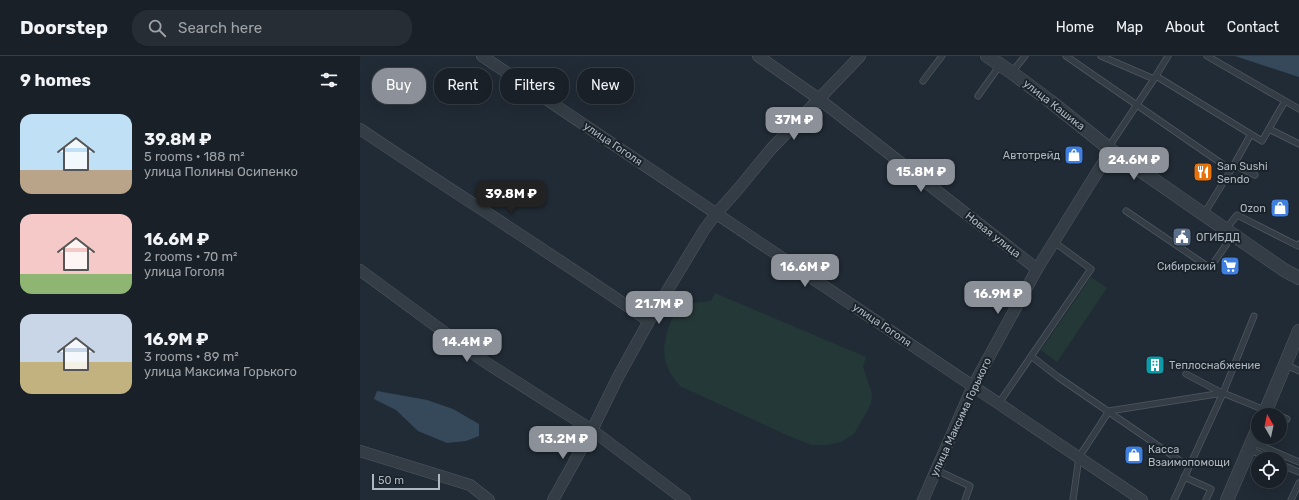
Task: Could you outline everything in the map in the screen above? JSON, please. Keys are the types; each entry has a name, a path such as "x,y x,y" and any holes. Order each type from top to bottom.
{"street":[{"name":"улица Гоголя","path":"482,56 1142,500"},
{"name":"Новая улица","path":"758,56 819,99 1037,269"},
{"path":"554,500 648,321 704,230 771,149 860,56"},
{"name":"улица Кашика","path":"987,56 1011,72 1110,149 1284,270 1299,278"},
{"path":"360,129 581,274 648,321"},
{"name":"улица Максима Горького","path":"923,500 973,386 1037,269 1110,149"},
{"path":"360,270 482,360 592,430 685,500"},
{"path":"1271,408 1285,364 1299,331"},
{"path":"1228,500 1251,446"},
{"path":"360,451 470,485 489,500"}],"lane":[{"path":"923,80 942,56"},
{"path":"1011,72 1025,56"},
{"path":"1066,56 1137,106 1232,167 1255,175"},
{"path":"1101,56 1155,77 1262,141 1285,101"},
{"path":"1110,149 1168,56"},
{"path":"1207,56 1299,109"},
{"path":"978,96 1000,64"},
{"path":"1269,129 1299,144"},
{"path":"1204,214 1251,134"},
{"path":"1126,211 1210,268 1230,232 1237,215 1298,246 1299,244"},
{"path":"999,403 1091,269 1054,242"},
{"path":"1174,500 1222,393 1254,316"},
{"path":"1031,356 1058,377 1189,467"},
{"path":"1285,364 1299,371"},
{"path":"1186,374 1222,393 1256,408"},
{"path":"1073,500 1079,457 1109,411 1222,393"},
{"path":"1251,446 1260,452"},
{"path":"1251,446 1299,462"},
{"path":"1287,467 1299,472"},
{"path":"936,470 970,486 965,500"},
{"path":"1184,477 1211,489 1206,500"},
{"path":"1291,500 1299,483"}],"green space":[{"path":"1091,277 1107,288 1057,362 1041,350"},
{"path":"715,293 866,357 863,367 872,394 871,404 854,434 841,442 827,445 812,445 784,434 680,386 670,373 665,360 664,348 667,332 672,319 681,310 691,303 711,301"}],"water":[{"path":"1235,56 1299,56 1299,77"},
{"path":"377,391 427,400 453,409 479,424 479,436 466,441 447,443 418,431 396,410 374,399"}],"place":[{"name":"Автотрейд","path":"1074,155"},
{"name":"San Sushi Sendo","path":"1203,172"},
{"name":"Ozon","path":"1280,208"},
{"name":"ОГИБДД","path":"1182,237"},
{"name":"Сибирский","path":"1230,266"},
{"name":"Теплоснабжение","path":"1155,365"},
{"name":"Касса Взаимопомощи","path":"1134,455"}]}
